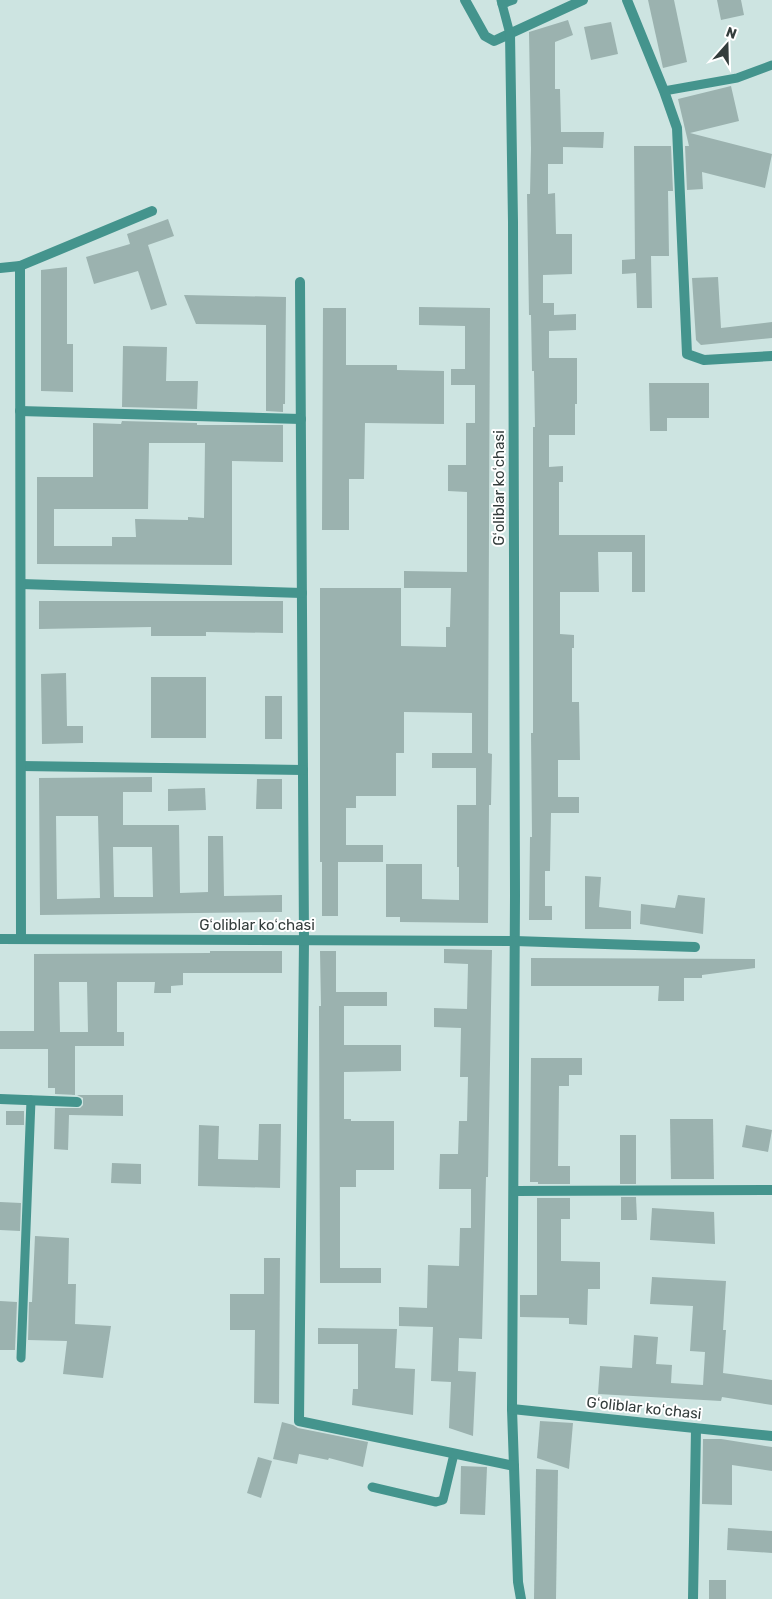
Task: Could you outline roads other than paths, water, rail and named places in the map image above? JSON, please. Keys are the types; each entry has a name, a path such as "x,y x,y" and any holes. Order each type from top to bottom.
{"street":[{"path":"465,0 485,36 494,41 583,0"},
{"path":"627,0 677,128 687,354 704,360 772,356"},
{"name":"Gʻoliblar koʻchasi","path":"510,34 513,232 515,941 512,1409 518,1582 521,1599"},
{"path":"0,268 20,266 152,211"},
{"path":"20,266 21,939"},
{"path":"300,282 304,940 299,1421 514,1466"},
{"path":"20,411 301,419"},
{"path":"21,584 302,593"},
{"path":"21,766 303,770"},
{"name":"Gʻoliblar koʻchasi","path":"0,939 515,941 695,947"},
{"path":"0,1099 77,1102"},
{"path":"514,1191 772,1190"},
{"name":"Gʻoliblar koʻchasi","path":"512,1409 772,1436"},
{"path":"693,1599 696,1429"}],"lane":[{"path":"510,34 502,2 513,0"},
{"path":"664,91 737,78 772,65"},
{"path":"21,1358 31,1100"},
{"path":"372,1487 436,1502 443,1500 454,1454"}]}
